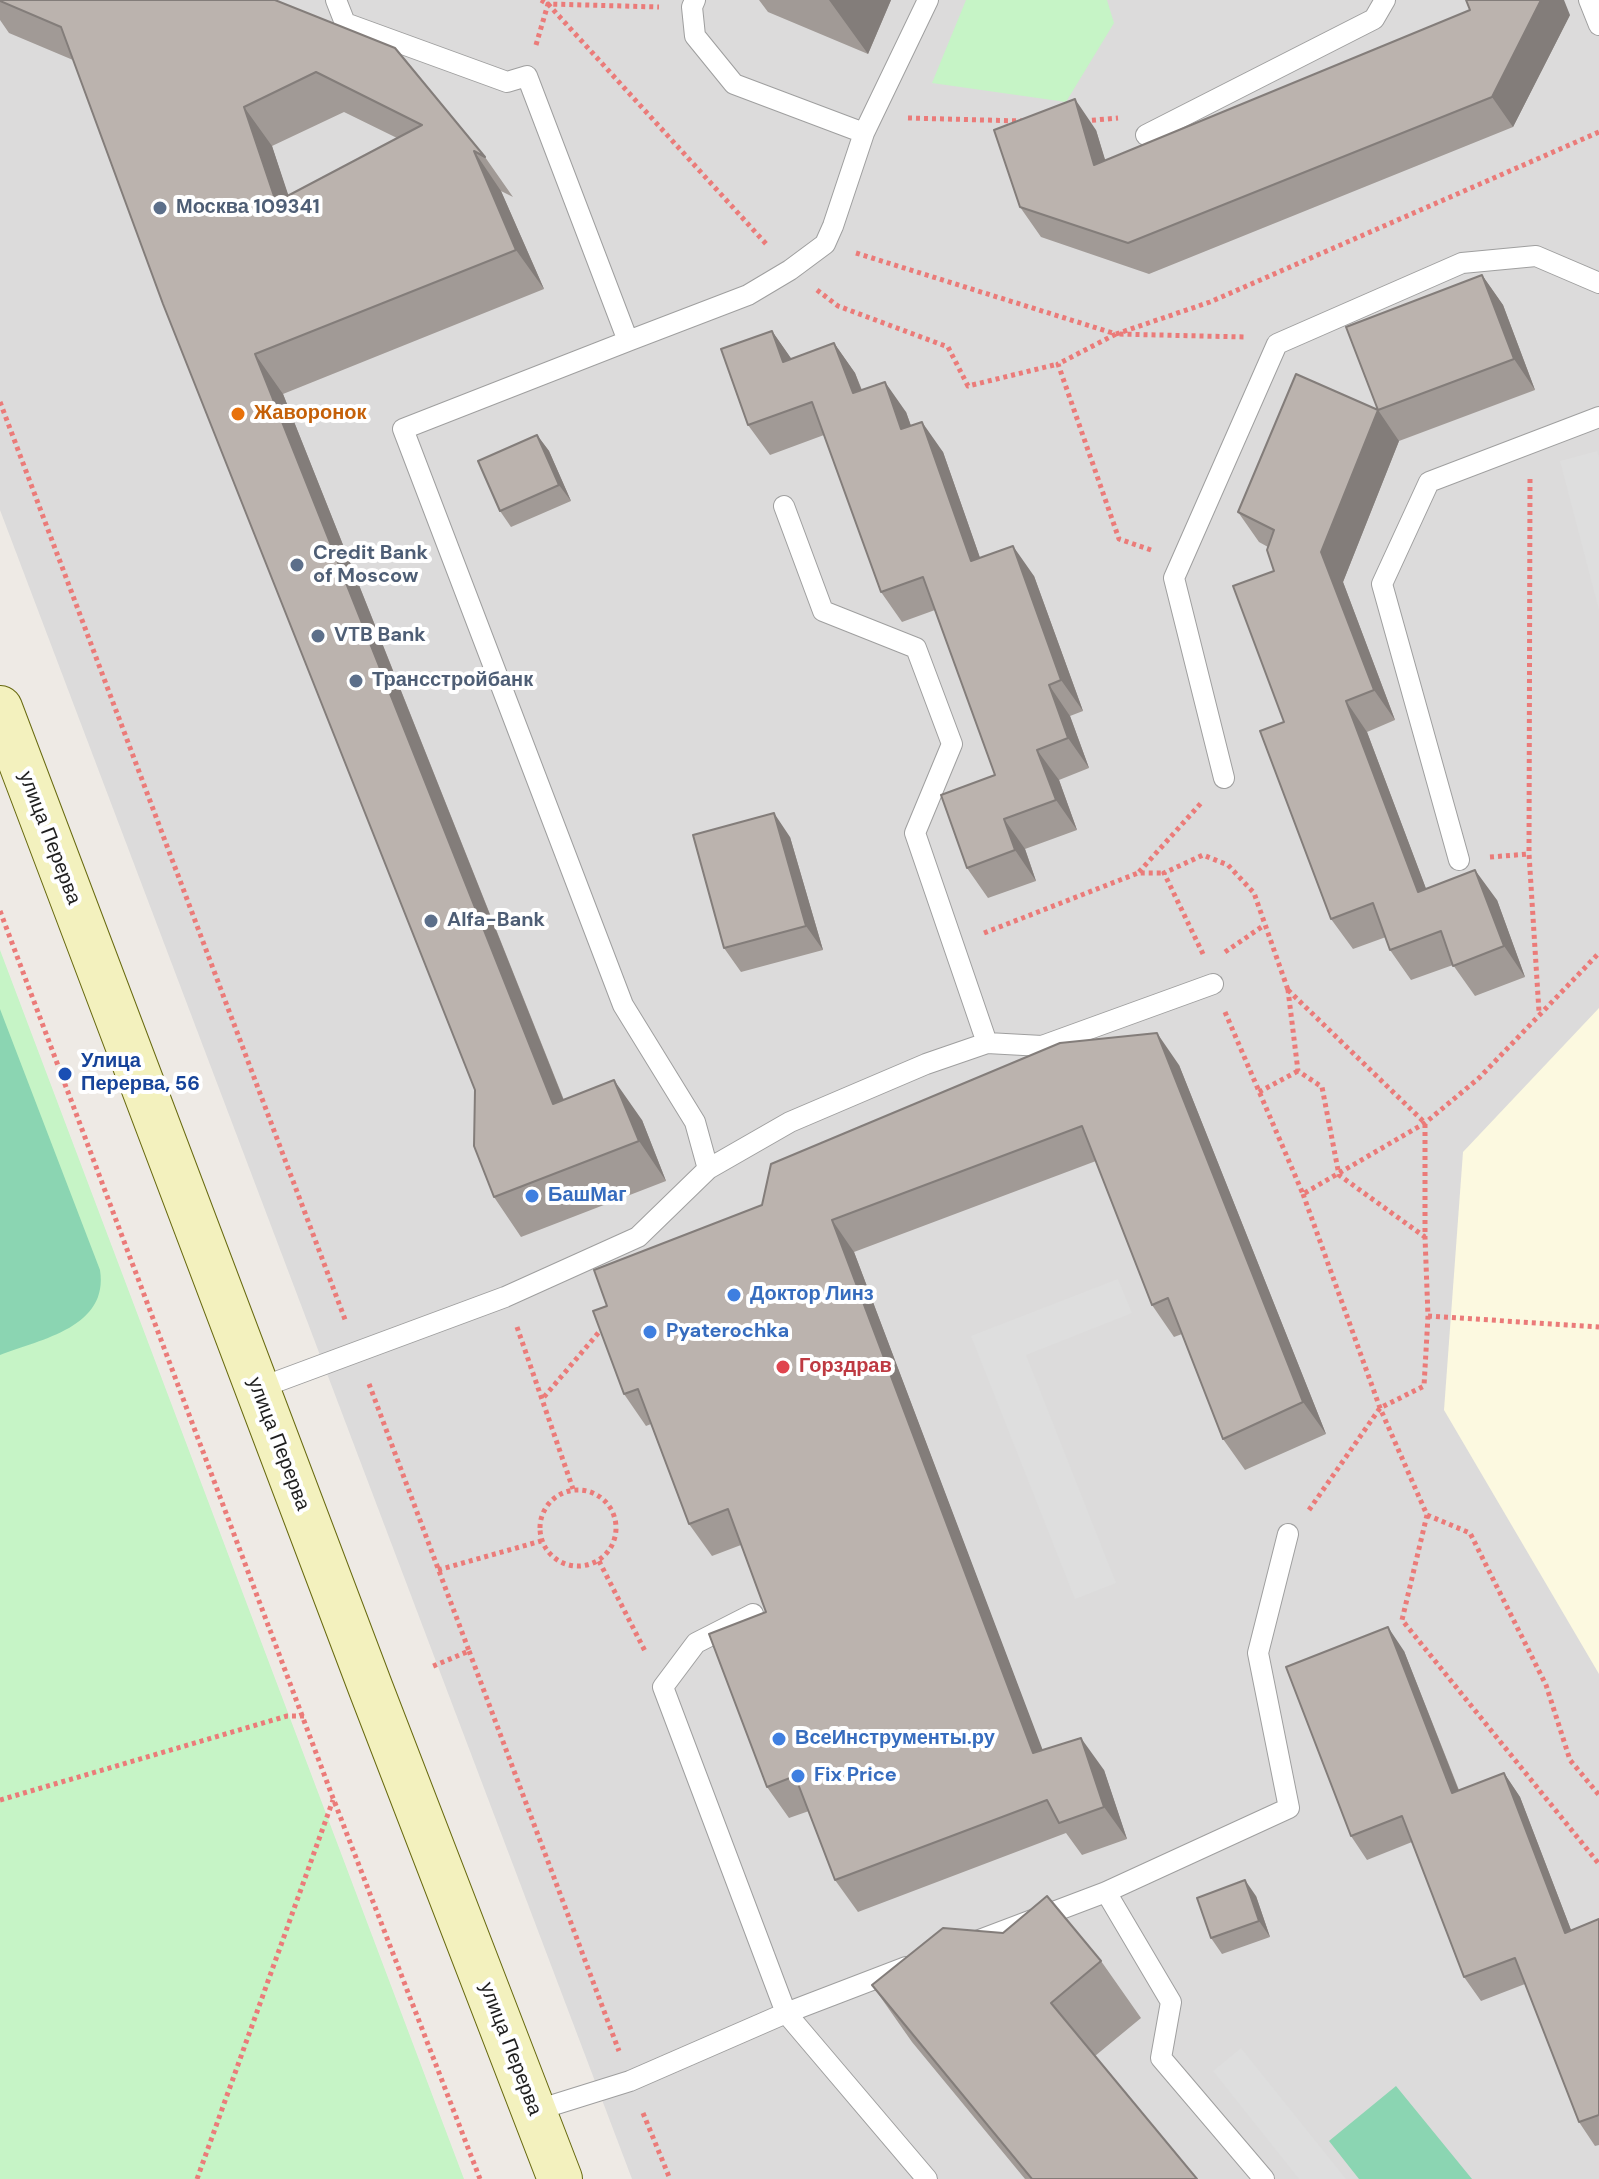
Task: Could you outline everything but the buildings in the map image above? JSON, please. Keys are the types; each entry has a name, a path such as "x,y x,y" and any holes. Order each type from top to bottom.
{"main road":[{"name":"улица Перерва","path":"0,708 560,2179"}],"lane":[{"path":"336,0 345,23 507,82 527,76 628,341"},
{"path":"708,1169 695,1122 623,1005 403,429 748,295 825,244 868,125 928,0"},
{"path":"1146,135 1374,19 1385,0"},
{"path":"1589,0 1599,25"},
{"path":"693,4 695,36 734,84 868,125"},
{"path":"1224,778 1174,578 1277,344 1462,263 1536,256 1599,283"},
{"path":"1459,860 1382,584 1429,482 1599,417"},
{"path":"784,506 823,611 916,648 952,744 915,833 987,1043"},
{"path":"257,1389 505,1297 638,1237 708,1169 790,1122 926,1064 987,1043 1042,1046 1210,974"},
{"path":"960,1947 1106,1892 1289,1808 1258,1653 1288,1534"},
{"path":"753,1614 696,1643 663,1687 786,2013 927,2179"},
{"path":"1106,1892 1171,2002 1161,2058 1264,2179"},
{"path":"534,2111 630,2081 786,2013 931,1958"}],"path":[{"path":"527,76 549,2 693,4"},
{"path":"1075,122 1122,117 1146,135"},
{"path":"868,125 1031,121"},
{"path":"1182,560 1119,539 1058,364 1116,334 1210,302 1599,132"},
{"path":"825,244 1116,334 1262,338 1277,344"},
{"path":"0,402 630,2081 670,2179"},
{"path":"1530,444 1529,854 1539,1013"},
{"path":"1138,873 1224,778"},
{"path":"953,945 1138,873 1164,873 1203,855 1228,865 1254,893 1263,926 1288,990 1298,1071 1322,1087 1339,1175 1425,1237"},
{"path":"1164,873 1303,1194 1380,1408 1427,1515 1402,1620 1599,1864"},
{"path":"0,911 333,1798 480,2179"},
{"path":"1210,974 1263,926"},
{"path":"1303,1194 1425,1123 1479,1078 1599,953"},
{"path":"1288,990 1425,1123 1428,1316 1424,1386 1380,1408 1318,1499 1288,1534"},
{"path":"1259,1092 1298,1071"},
{"path":"505,1297 543,1397 573,1489"},
{"path":"1428,1316 1599,1327"},
{"path":"543,1397 611,1318"},
{"path":"573,1489 594,1492 611,1505 617,1525 613,1545 599,1561 577,1567 555,1559 541,1541 541,1518 552,1498 573,1489"},
{"path":"1427,1515 1470,1533 1546,1685 1570,1760 1599,1795"},
{"path":"438,1570 541,1541"},
{"path":"599,1561 663,1687"},
{"path":"431,1667 469,1651"},
{"path":"0,1800 287,1716 304,1716"},
{"path":"197,2179 333,1798"}],"shaded area":[{"path":"0,0 1599,0 1599,2179 632,2179 0,510"},
{"path":"1597,451 1599,457 1599,610 1560,461"},
{"path":"1599,1008 1599,1674 1444,1410 1463,1152"},
{"path":"1118,1279 1132,1313 1026,1355 1116,1583 1075,1599 971,1336"},
{"path":"1241,2048 1346,2179 1299,2179 1213,2071"}],"green space":[{"path":"966,0 1107,0 1114,23 1066,102 932,83"},
{"path":"0,950 464,2179 0,2179"},
{"path":"0,1009 100,1270 100,1289 94,1305 69,1328 0,1355"},
{"path":"1396,2086 1472,2179 1359,2179 1329,2141"}],"place":[{"name":"Москва 109341","path":"160,208"},
{"name":"Жаворонок","path":"238,414"},
{"name":"Credit Bank of Moscow","path":"297,565"},
{"name":"VTB Bank","path":"318,636"},
{"name":"Трансстройбанк","path":"356,681"},
{"name":"Alfa-Bank","path":"431,921"},
{"name":"Улица Перерва, 56","path":"65,1074"},
{"name":"БашМаг","path":"532,1196"},
{"name":"Доктор Линз","path":"734,1295"},
{"name":"Pyaterochka","path":"650,1332"},
{"name":"Горздрав","path":"783,1367"},
{"name":"ВсеИнструменты.ру","path":"779,1739"},
{"name":"Fix Price","path":"798,1776"}]}
